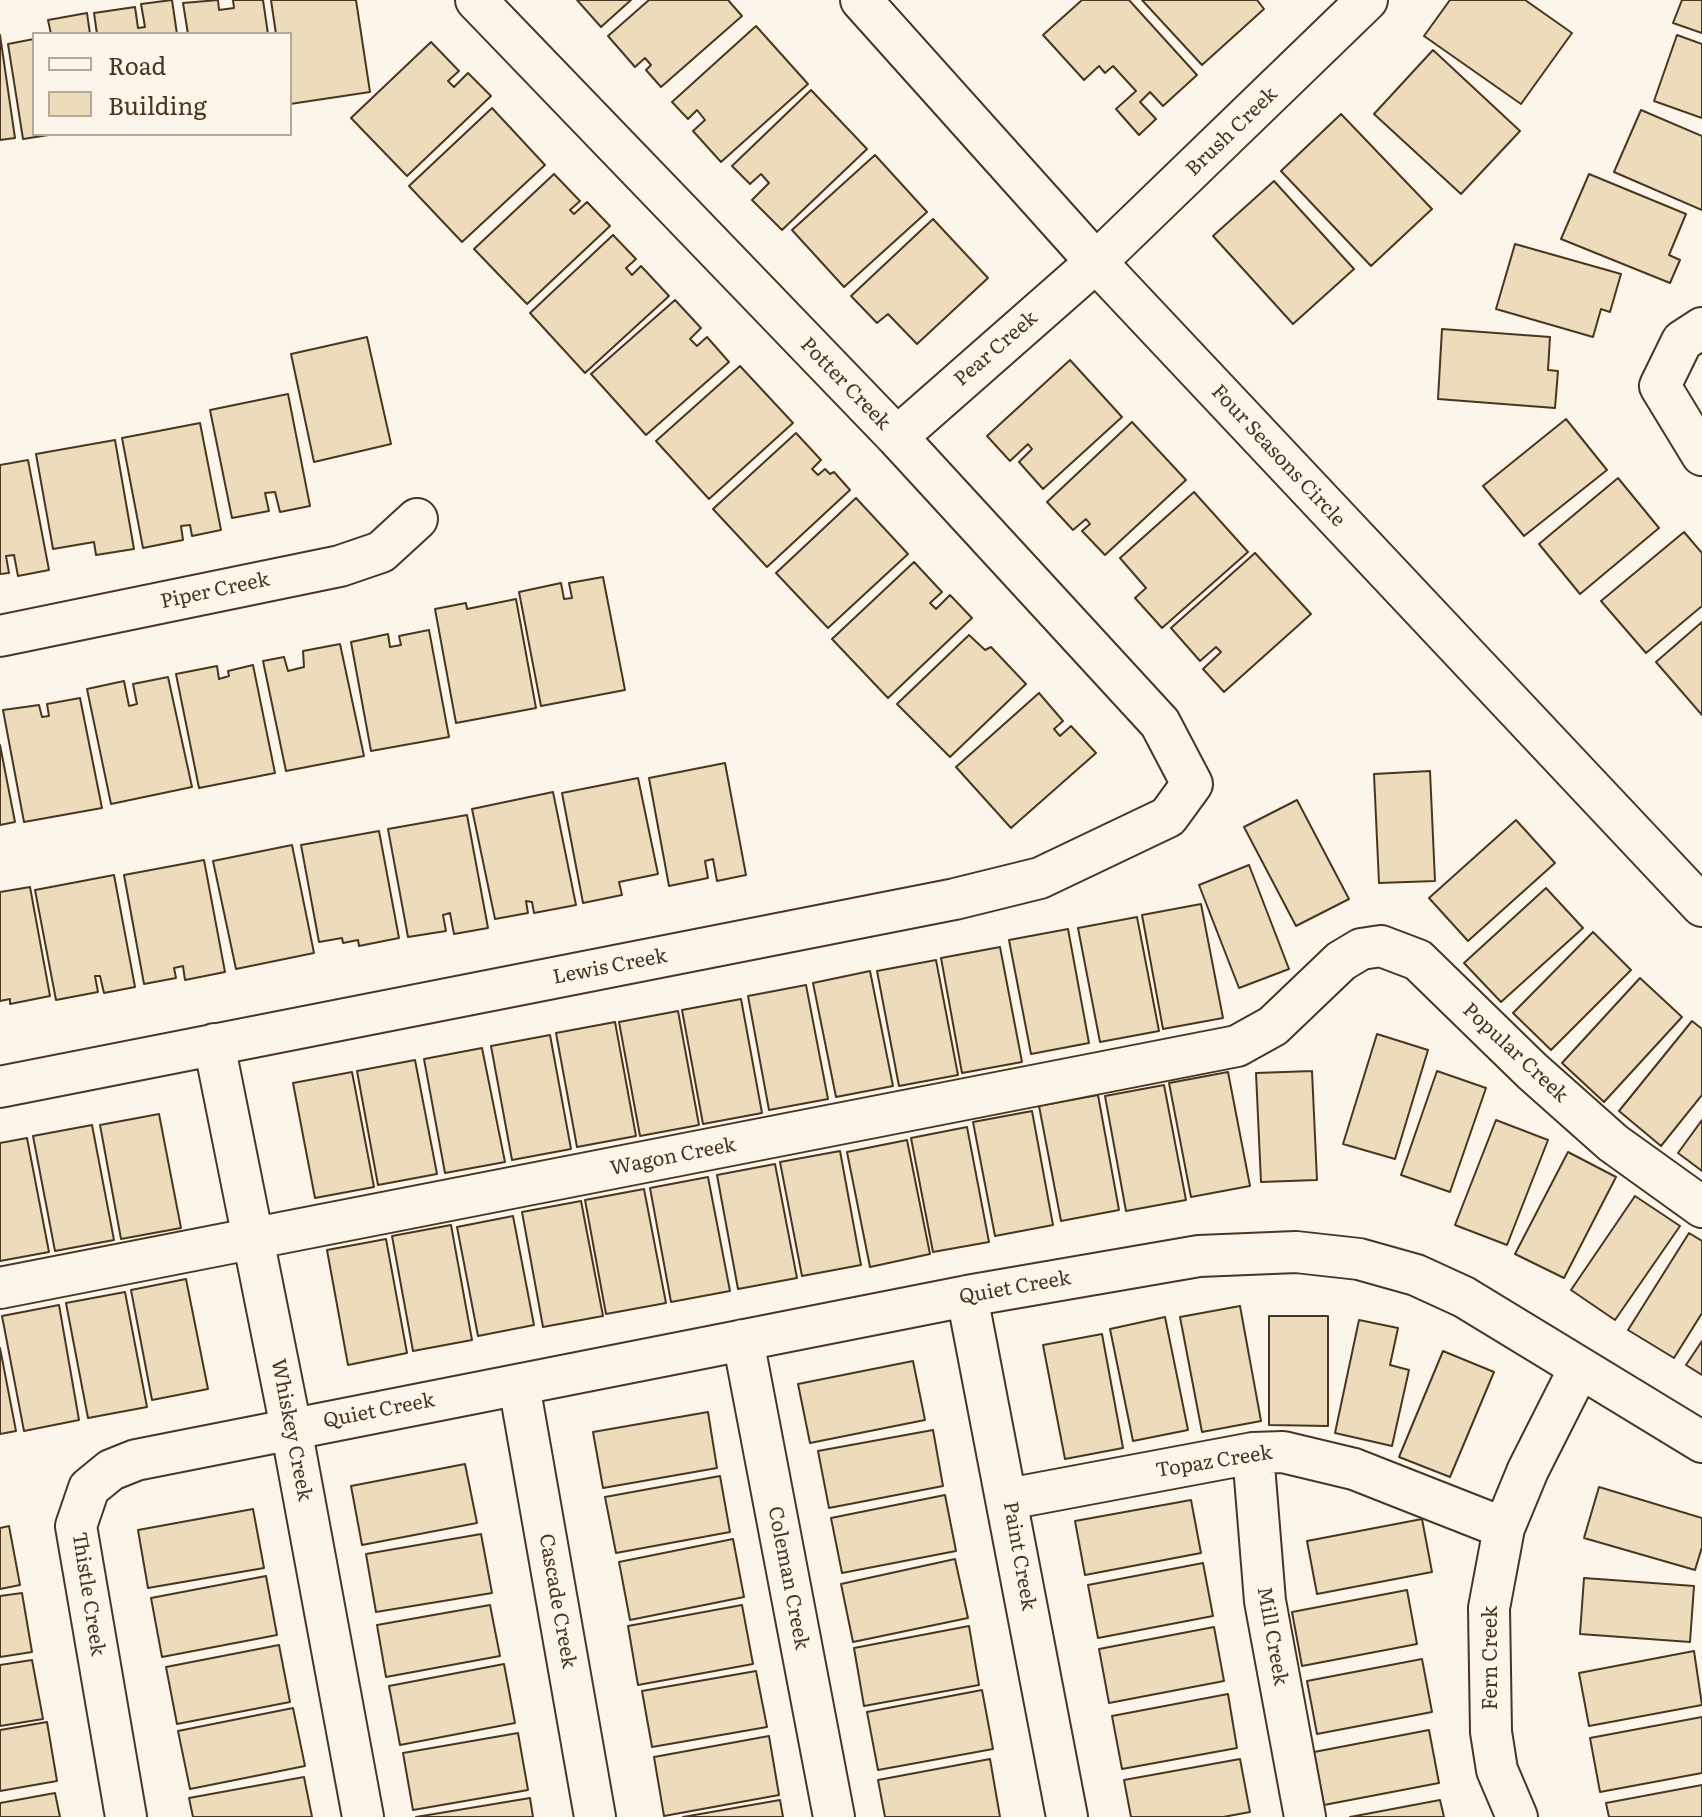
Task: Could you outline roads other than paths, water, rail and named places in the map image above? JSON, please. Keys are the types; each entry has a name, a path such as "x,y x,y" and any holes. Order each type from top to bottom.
{"street":[{"name":"Potter Creek","path":"476,0 897,437 1160,723 1192,784"},
{"name":"Four Seasons Circle","path":"861,0 1096,262 1702,906"},
{"name":"Brush Creek","path":"1096,262 1367,0"},
{"name":"Pear Creek","path":"897,437 1096,262"},
{"path":"1702,328 1682,341 1660,386 1702,455"},
{"name":"Piper Creek","path":"0,636 340,566 381,552 417,519"},
{"name":"Lewis Creek","path":"0,1087 955,899 1040,878 1168,817 1192,784"},
{"name":"Popular Creek","path":"1322,976 1361,949 1381,946 1418,960 1532,1071 1613,1143 1702,1207"},
{"name":"Wagon Creek","path":"0,1288 1237,1046 1273,1026 1322,976"},
{"name":"Whiskey Creek","path":"214,1044 291,1428 363,1817"},
{"name":"Quiet Creek","path":"291,1428 967,1296 1199,1256 1296,1252 1359,1259 1416,1275 1464,1297 1702,1442"},
{"name":"Paint Creek","path":"967,1296 1067,1817"},
{"name":"Coleman Creek","path":"743,1340 834,1817"},
{"name":"Fern Creek","path":"1517,1817 1497,1770 1491,1719 1489,1608 1504,1528 1528,1470 1579,1369"},
{"name":"Cascade Creek","path":"519,1385 595,1817"},
{"name":"Thistle Creek","path":"126,1817 78,1552 76,1526 81,1503 89,1488 111,1470 136,1460 291,1428"},
{"name":"Topaz Creek","path":"1008,1499 1253,1453 1283,1452 1354,1469 1504,1528"},
{"name":"Mill Creek","path":"1253,1453 1265,1601 1305,1817"}]}
